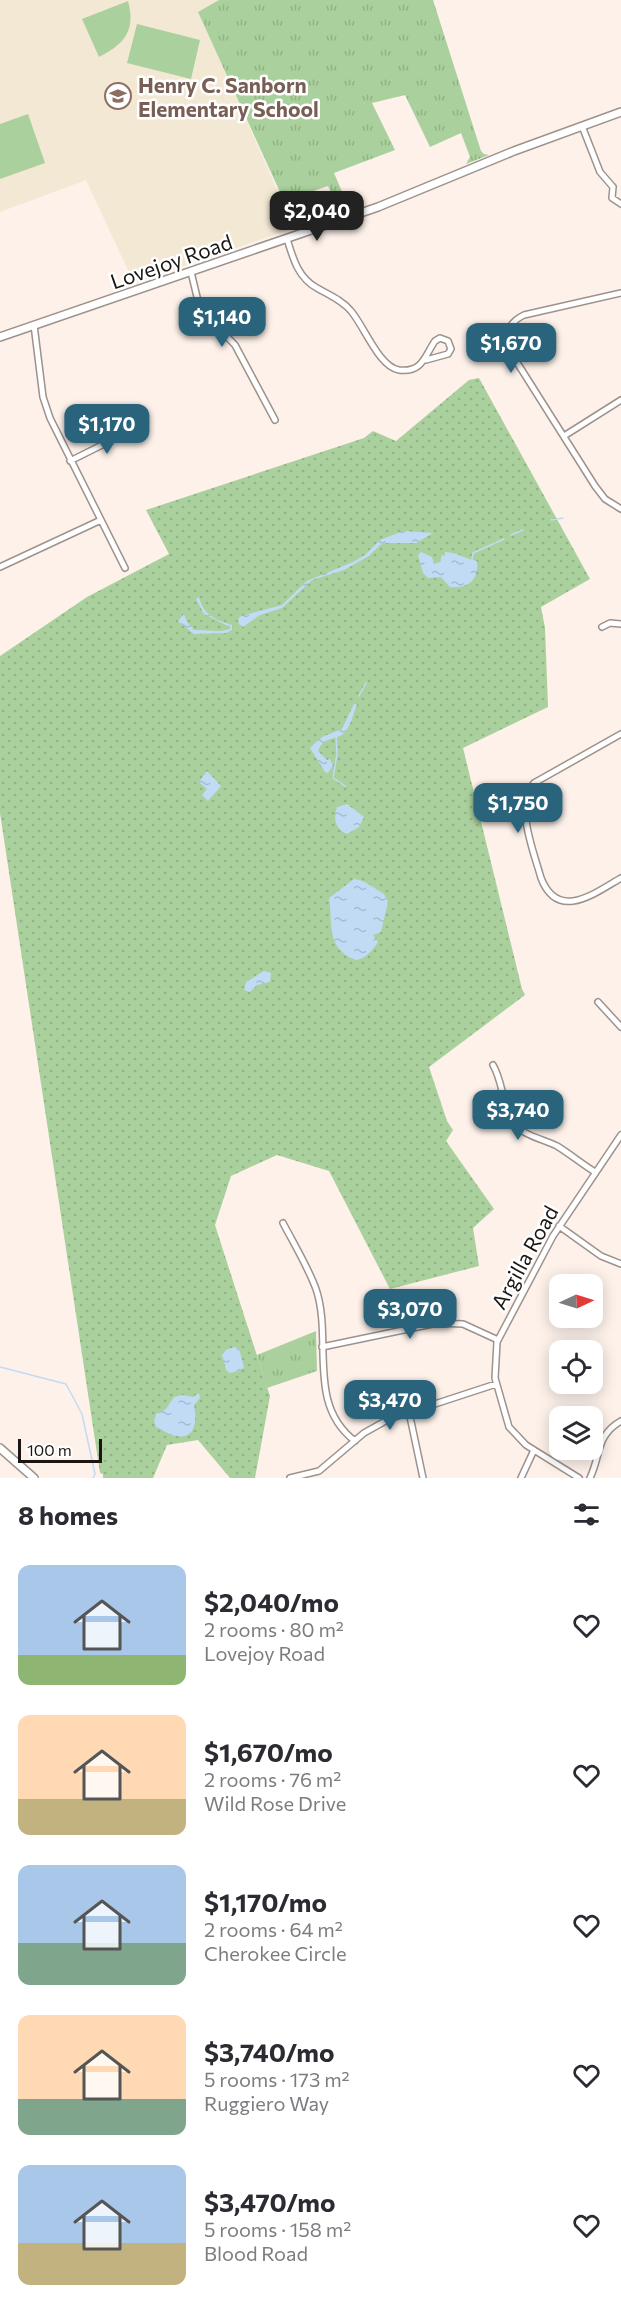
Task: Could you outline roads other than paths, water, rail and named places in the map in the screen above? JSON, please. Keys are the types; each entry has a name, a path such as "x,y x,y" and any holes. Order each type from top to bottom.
{"main road":[{"name":"Lovejoy Road","path":"0,337 378,207 470,168 621,112"},
{"path":"0,1448 34,1478"}],"street":[{"path":"582,126 600,172 616,186 612,198 621,204"},
{"path":"287,239 302,276 311,285 341,301 349,309 387,364 394,369 407,370 426,360 446,356 450,351 449,343 442,338 435,341 426,360"},
{"path":"191,272 198,301 213,322 235,345 275,420"},
{"path":"621,293 524,315 517,318 508,329 507,340 511,353 605,499 621,509"},
{"path":"33,325 46,408 55,432 125,568"},
{"path":"564,436 621,400"},
{"path":"70,461 134,429"},
{"path":"0,567 101,520"},
{"path":"602,627 610,623 621,624"},
{"path":"621,734 540,778 529,788 524,806 541,878 544,886 553,895 566,901 582,901 621,878"},
{"path":"598,1002 621,1027"},
{"path":"493,1065 501,1081 513,1123 520,1130 559,1148 595,1172"},
{"name":"Argilla Road","path":"579,1478 519,1440 509,1427 496,1384 498,1340 559,1226 621,1135"},
{"path":"283,1223 316,1290 325,1388 331,1410 340,1427 355,1441"},
{"path":"559,1226 601,1256 621,1264"},
{"path":"322,1347 437,1323 463,1324 498,1340"},
{"path":"290,1478 319,1471 375,1426 409,1412 496,1384"},
{"path":"409,1412 423,1478"},
{"path":"590,1478 603,1437 609,1429 621,1421"},
{"path":"521,1478 534,1450"}],"water":[{"path":"403,531 433,533 416,543 380,545 369,556 344,570 312,580 282,608 260,615 243,627 239,624 238,619 241,616 282,605 307,581 353,562 365,555 380,540"},
{"path":"421,552 432,557 434,564 440,562 445,552 477,561 474,578 467,585 450,587 441,577 428,578 423,573 418,555"},
{"path":"199,597 207,612 216,619 232,625 232,630 226,633 194,634 178,621 184,614 194,630 230,629 204,614 196,599"},
{"path":"354,704 357,704 345,732 339,737 327,740 318,751 327,760 330,759 333,765 328,773 325,772 310,748 322,737 342,729"},
{"path":"207,771 221,786 208,801 202,795 207,789 199,782"},
{"path":"347,804 364,817 359,827 347,834 336,823 335,815 337,807"},
{"path":"354,879 384,894 388,902 381,932 373,935 378,942 368,954 356,960 339,949 335,942 332,934 329,898"},
{"path":"264,971 271,973 270,982 257,985 250,992 244,990 246,982"},
{"path":"234,1347 239,1349 244,1367 230,1373 226,1370 222,1355 226,1350"},
{"path":"199,1393 200,1398 194,1405 195,1424 190,1433 180,1436 156,1427 154,1421 156,1414 166,1409 174,1397 183,1395 193,1397"}],"waterway":[{"path":"551,520 563,518"},
{"path":"511,535 523,530"},
{"path":"472,559 473,553 504,539"},
{"path":"359,696 366,683"},
{"path":"336,735 337,754 333,778 345,786"},
{"path":"0,1367 66,1384 82,1414 95,1474 93,1478"}],"place":[{"name":"Henry C. Sanborn Elementary School","path":"118,96"}]}
